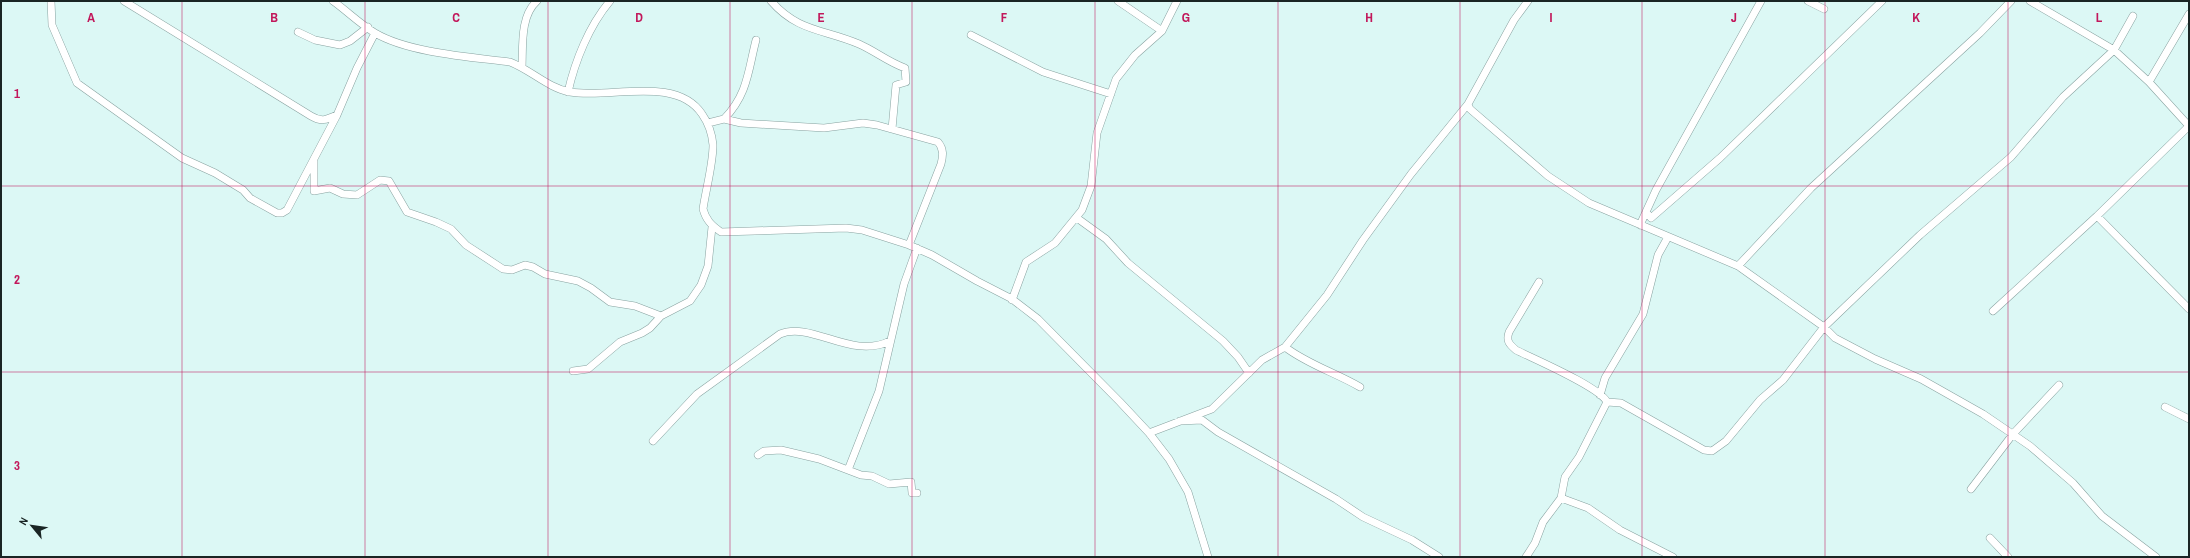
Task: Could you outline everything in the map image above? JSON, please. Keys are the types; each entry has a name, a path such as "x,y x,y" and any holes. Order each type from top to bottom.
{"street":[{"path":"51,1 52,25 76,83 182,158 220,176 243,190 250,198 277,213 282,213 286,210 314,160 337,115 357,68 375,32"},
{"path":"124,1 318,120 326,120 337,115"},
{"path":"333,1 375,32 397,42 430,51 510,62 522,67 558,89 568,92 587,94 666,92 680,96 693,104 708,123 713,146 703,209 705,218 712,226 721,232 730,233 846,228 862,230 917,248 1012,300 1038,319 1080,360 1149,433 1169,459 1188,492 1208,557"},
{"path":"522,67 526,19 530,9 537,1"},
{"path":"568,92 578,58 598,18 610,1"},
{"path":"771,1 778,10 799,24 858,44 894,64 905,68 906,82 896,86 892,129"},
{"path":"1118,1 1162,31"},
{"path":"1012,300 1026,262 1055,243 1077,218 1085,204 1091,186 1097,133 1116,79 1124,67 1162,31 1176,1"},
{"path":"1149,433 1212,409 1271,353 1285,347 1327,295 1363,240 1411,174 1468,104 1514,20 1528,1"},
{"path":"1640,225 1761,1"},
{"path":"1808,1 1824,9"},
{"path":"1646,212 1651,218 1664,208 1725,153 1882,1"},
{"path":"1738,266 1811,188 1980,33 2011,1"},
{"path":"1993,311 2097,216 2189,126 2149,82 2114,50 2030,1"},
{"path":"2149,82 2189,14"},
{"path":"1607,402 1621,403 1704,450 1712,451 1726,441 1760,400 1783,380 1824,326 1925,230 2011,157 2063,96 2114,50 2133,16"},
{"path":"298,32 309,38 340,45 350,41 368,27"},
{"path":"971,35 1043,72 1111,94"},
{"path":"724,119 741,96 748,79 756,40"},
{"path":"1468,104 1470,109 1548,176 1589,203 1738,266 1824,326 1835,338 1875,359 1921,379 1983,414 2053,464 2073,483 2102,516 2156,557"},
{"path":"708,123 724,119 741,123 824,128 863,123 892,129 938,142 942,146 943,153 909,245"},
{"path":"314,160 314,191 330,188 343,194 357,195 380,180 389,181 407,212 436,222 451,230 466,244 503,269 512,270 525,265 533,266 545,274 578,281 610,302 635,306 662,316"},
{"path":"2097,216 2189,309"},
{"path":"1077,218 1106,239 1128,263 1223,341 1238,357 1249,373"},
{"path":"573,371 588,369 620,342 650,328 662,316 690,301 701,285 708,266 712,226"},
{"path":"1600,395 1606,378 1642,314 1658,255 1668,237"},
{"path":"848,470 879,392 904,284 917,248"},
{"path":"1539,282 1509,332 1507,339 1509,343 1516,350 1580,382 1605,397 1607,402"},
{"path":"653,441 697,394 786,331 805,333 860,346 880,346 890,341"},
{"path":"1285,347 1296,355 1339,375 1360,387"},
{"path":"1971,489 2013,434 2059,385"},
{"path":"1526,557 1535,544 1543,522 1561,498 1565,477 1579,457 1607,402"},
{"path":"2165,407 2189,420"},
{"path":"1180,421 1202,420 1218,432 1336,499 1363,517 1412,540 1440,557"},
{"path":"758,455 764,451 781,450 861,475 872,476 889,484 911,482 912,493 918,493"},
{"path":"1561,498 1588,508 1620,530 1673,557"},
{"path":"1990,538 2008,557"}]}
